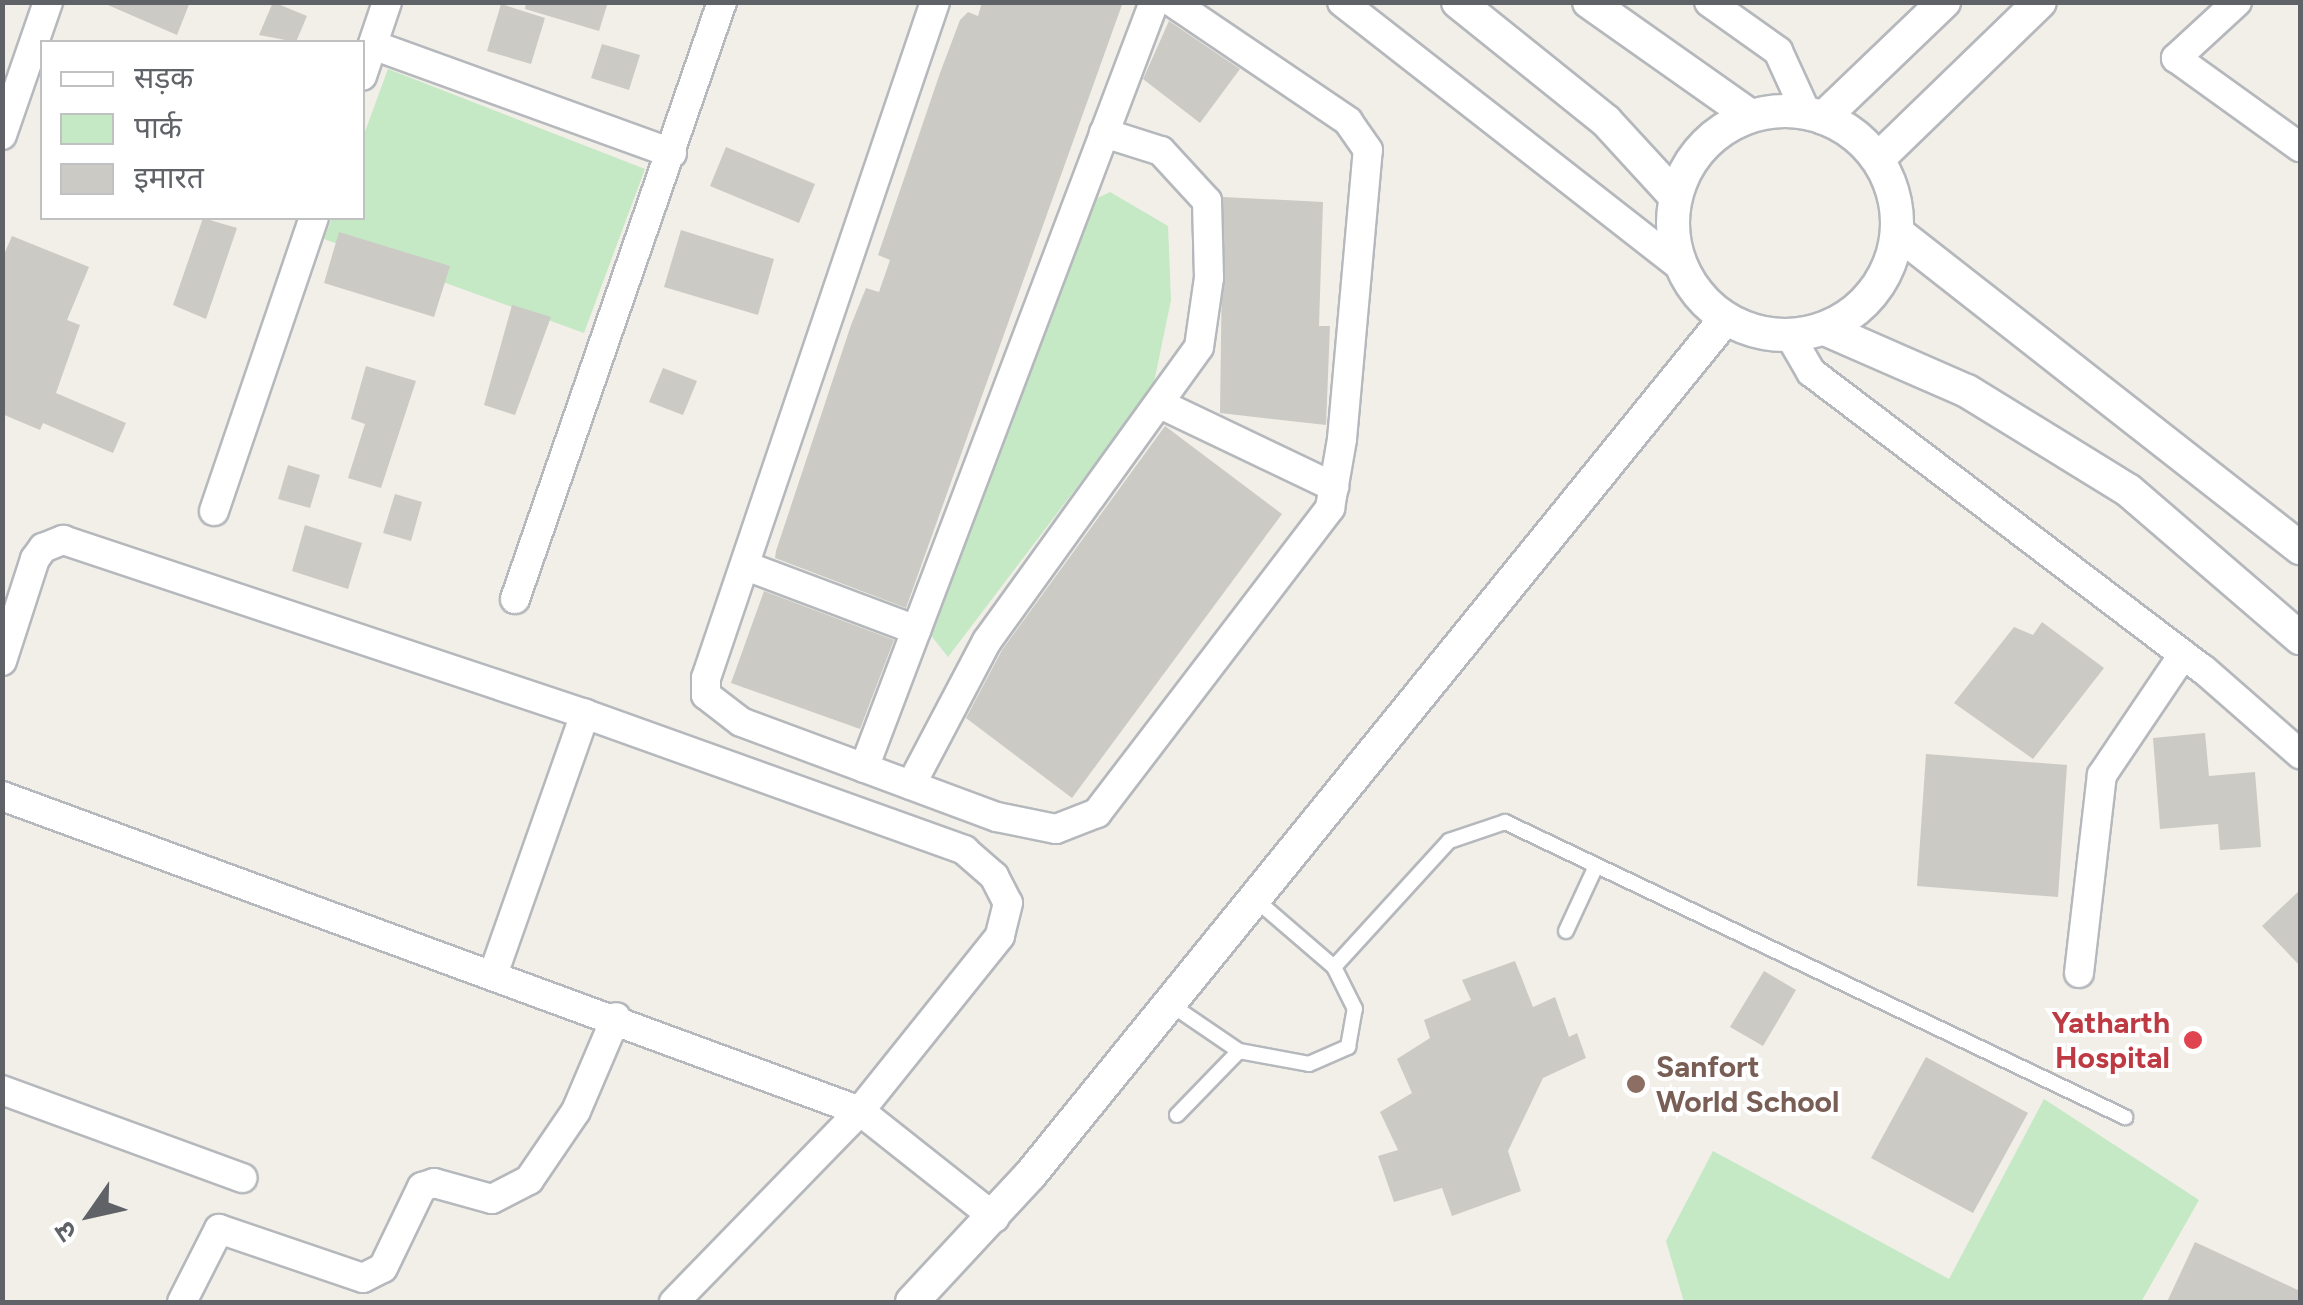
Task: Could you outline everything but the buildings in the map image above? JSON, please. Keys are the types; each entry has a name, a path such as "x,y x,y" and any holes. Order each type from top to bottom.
{"street":[{"path":"2,134 48,2"},
{"path":"365,68 387,2"},
{"path":"515,599 722,2"},
{"path":"936,2 706,696 741,722 997,817 1056,829 1097,813 1330,508 1334,487 1369,188 1368,150 1348,121 1201,11 1172,2"},
{"path":"864,768 1154,2"},
{"path":"1342,2 1682,268 1725,319 1790,336 1825,329 1861,308 1887,274 1898,233 1879,158 1847,127 1814,114 1749,115 1715,133 1689,161 1675,196 1672,233 1682,268"},
{"path":"1458,2 1606,120 1675,196"},
{"path":"1589,2 1749,115"},
{"path":"1709,2 1778,51 1814,114"},
{"path":"1814,114 1944,2"},
{"path":"1879,158 2040,2"},
{"path":"2237,2 2176,58 2300,147"},
{"path":"373,45 672,153"},
{"path":"911,786 987,640 1199,346 1209,278 1207,201 1161,151 1104,134"},
{"path":"214,511 313,220"},
{"path":"1898,233 2300,548"},
{"path":"912,1302 995,1218 1725,319"},
{"path":"1825,329 1966,391 2128,490 2300,638"},
{"path":"1790,336 1811,372 2183,654 2300,754"},
{"path":"1160,404 1334,487"},
{"path":"2,661 36,559 43,548 63,540 586,714 964,850 994,876 1008,904 1000,936 860,1111 674,1302"},
{"path":"746,566 916,630"},
{"path":"2079,973 2102,775 2183,654"},
{"path":"494,972 586,714"},
{"path":"2,796 494,972 860,1111 995,1218"},
{"path":"182,1302 219,1229 362,1278 383,1268 422,1187 434,1182 492,1199 529,1180 576,1110 616,1017"},
{"path":"2,1090 242,1178"}],"lane":[{"path":"1334,966 1449,841 1505,822 2125,1118"},
{"path":"1566,931 1596,866"},
{"path":"1170,1004 1239,1051 1309,1064 1348,1047 1355,1009 1334,966 1254,899"},
{"path":"1178,1115 1239,1051"}],"green space":[{"path":"388,69 645,169 584,333 324,239 331,220 365,220 365,132"},
{"path":"1110,192 1168,226 1171,300 1153,387 948,657 926,629 1085,204"},
{"path":"2044,1099 2199,1200 2141,1302 1684,1302 1666,1241 1713,1151 1949,1279"}],"place":[{"name":"Yatharth Hospital","path":"2193,1040"},
{"name":"Sanfort World School","path":"1636,1084"}]}
